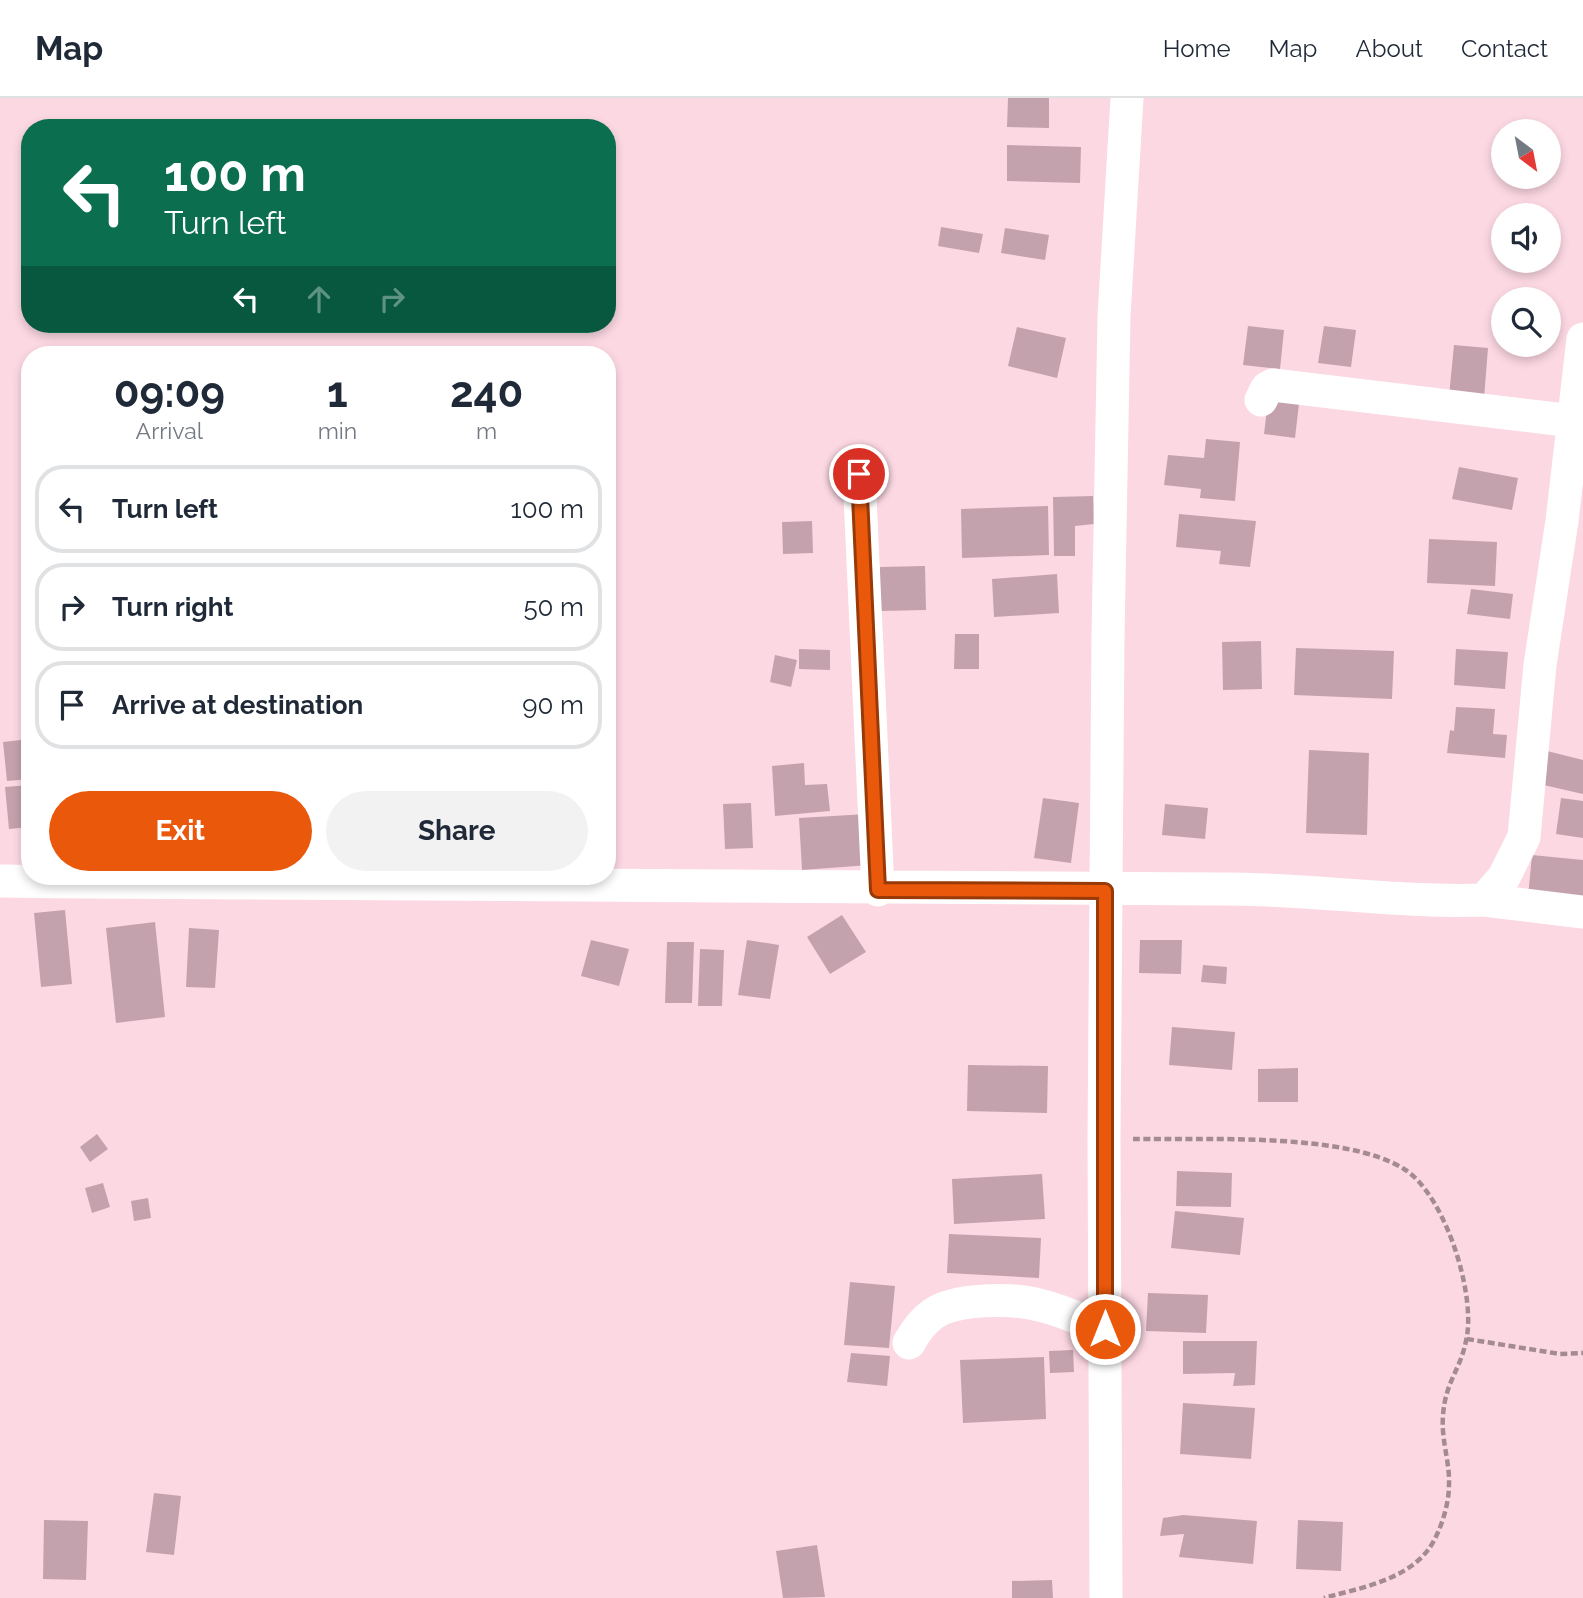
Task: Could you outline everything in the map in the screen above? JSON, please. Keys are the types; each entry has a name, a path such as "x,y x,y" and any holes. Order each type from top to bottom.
{"street":[{"path":"1106,1598 1105,891 1114,316 1127,98"},
{"path":"1484,900 1504,877 1524,837 1540,665 1583,339"},
{"path":"1262,400 1267,388 1273,385 1573,421"},
{"path":"859,474 878,890"},
{"path":"0,881 21,881"},
{"path":"253,885 1105,891 1220,888 1484,900 1583,912"},
{"path":"909,1343 918,1328 934,1313 956,1304 983,1302 1017,1301 1038,1305 1105,1329"}],"path":[{"path":"1104,1139 1258,1141 1367,1151 1405,1169 1419,1180 1434,1200 1453,1242 1467,1317 1467,1339 1445,1392 1442,1426 1449,1485 1441,1522 1428,1550 1395,1576 1324,1598"},
{"path":"1467,1339 1560,1354 1583,1353"}],"building":[{"path":"1008,98 1049,98 1049,128 1007,127"},
{"path":"1007,145 1081,147 1080,183 1007,181"},
{"path":"941,227 983,234 979,253 938,246"},
{"path":"1005,228 1049,235 1045,260 1001,253"},
{"path":"1248,326 1284,330 1280,369 1243,365"},
{"path":"1324,326 1356,330 1351,367 1318,363"},
{"path":"1017,327 1066,338 1057,378 1008,366"},
{"path":"1454,345 1488,348 1484,399 1449,396"},
{"path":"1268,400 1299,404 1295,438 1264,434"},
{"path":"1206,439 1240,442 1235,501 1200,498 1201,489 1164,485 1168,455 1204,458"},
{"path":"1459,467 1518,478 1512,510 1452,499"},
{"path":"1093,496 1094,524 1075,526 1075,556 1054,556 1053,497"},
{"path":"1048,506 1049,555 962,558 961,509"},
{"path":"1179,514 1256,521 1250,567 1219,564 1221,551 1176,547"},
{"path":"812,521 813,553 783,554 782,522"},
{"path":"1429,539 1497,542 1495,586 1427,583"},
{"path":"925,566 926,610 880,611 880,567"},
{"path":"1057,574 1059,613 994,617 992,579"},
{"path":"1471,589 1513,594 1510,619 1467,614"},
{"path":"955,634 979,634 979,669 954,669"},
{"path":"1261,641 1262,689 1223,690 1222,642"},
{"path":"1296,648 1394,651 1392,699 1294,695"},
{"path":"799,649 830,650 830,670 799,669"},
{"path":"1456,649 1508,652 1505,689 1454,685"},
{"path":"775,655 797,660 791,687 770,682"},
{"path":"1456,707 1495,709 1493,734 1507,735 1505,758 1447,753 1450,730 1454,731"},
{"path":"21,740 21,780 7,781 3,742"},
{"path":"1309,750 1369,753 1367,835 1306,833"},
{"path":"1547,751 1583,760 1583,794 1539,784"},
{"path":"804,763 805,785 827,784 830,811 775,816 772,766"},
{"path":"21,786 21,828 9,829 5,787"},
{"path":"1043,798 1079,803 1071,863 1034,858"},
{"path":"1561,798 1583,801 1583,838 1556,834"},
{"path":"751,803 753,848 725,849 723,804"},
{"path":"1165,804 1208,808 1205,839 1162,835"},
{"path":"867,814 870,865 802,870 799,818"},
{"path":"1532,855 1583,860 1583,902 1528,897"},
{"path":"65,910 72,984 41,987 34,913"},
{"path":"842,915 866,952 830,974 807,937"},
{"path":"155,922 165,1017 116,1023 106,928"},
{"path":"189,928 219,930 215,988 186,987"},
{"path":"591,940 629,949 619,986 581,976"},
{"path":"747,940 779,945 770,999 738,995"},
{"path":"1140,940 1182,940 1181,974 1139,973"},
{"path":"667,942 694,942 692,1003 665,1003"},
{"path":"700,949 724,950 722,1006 698,1006"},
{"path":"1203,965 1227,967 1226,984 1201,982"},
{"path":"1172,1027 1235,1032 1232,1070 1169,1065"},
{"path":"968,1065 1048,1066 1047,1113 967,1111"},
{"path":"1298,1068 1298,1102 1258,1102 1258,1069"},
{"path":"97,1134 108,1149 90,1162 80,1147"},
{"path":"1177,1171 1232,1173 1231,1207 1176,1206"},
{"path":"1042,1174 1045,1219 954,1224 952,1179"},
{"path":"103,1183 110,1207 92,1213 85,1188"},
{"path":"148,1198 151,1218 134,1221 131,1201"},
{"path":"1175,1211 1244,1218 1240,1255 1171,1248"},
{"path":"949,1234 1041,1238 1039,1278 947,1273"},
{"path":"850,1282 895,1286 889,1348 844,1345"},
{"path":"1148,1293 1208,1295 1206,1333 1146,1331"},
{"path":"1183,1341 1257,1341 1255,1385 1233,1386 1235,1373 1183,1374"},
{"path":"1073,1350 1074,1372 1050,1373 1049,1351"},
{"path":"851,1353 890,1356 887,1386 847,1382"},
{"path":"1044,1357 1046,1419 963,1423 960,1360"},
{"path":"1183,1403 1255,1408 1251,1459 1180,1454"},
{"path":"154,1493 181,1496 174,1555 146,1552"},
{"path":"1183,1515 1257,1521 1253,1564 1179,1557 1184,1534 1160,1536 1163,1518"},
{"path":"44,1520 88,1521 86,1580 43,1579"},
{"path":"1298,1520 1343,1522 1341,1571 1296,1569"},
{"path":"817,1545 825,1597 783,1598 776,1551"},
{"path":"1052,1580 1053,1598 1012,1598 1012,1581"}],"route":[{"path":"859,474 878,890 1105,891 1105,1329"}]}
